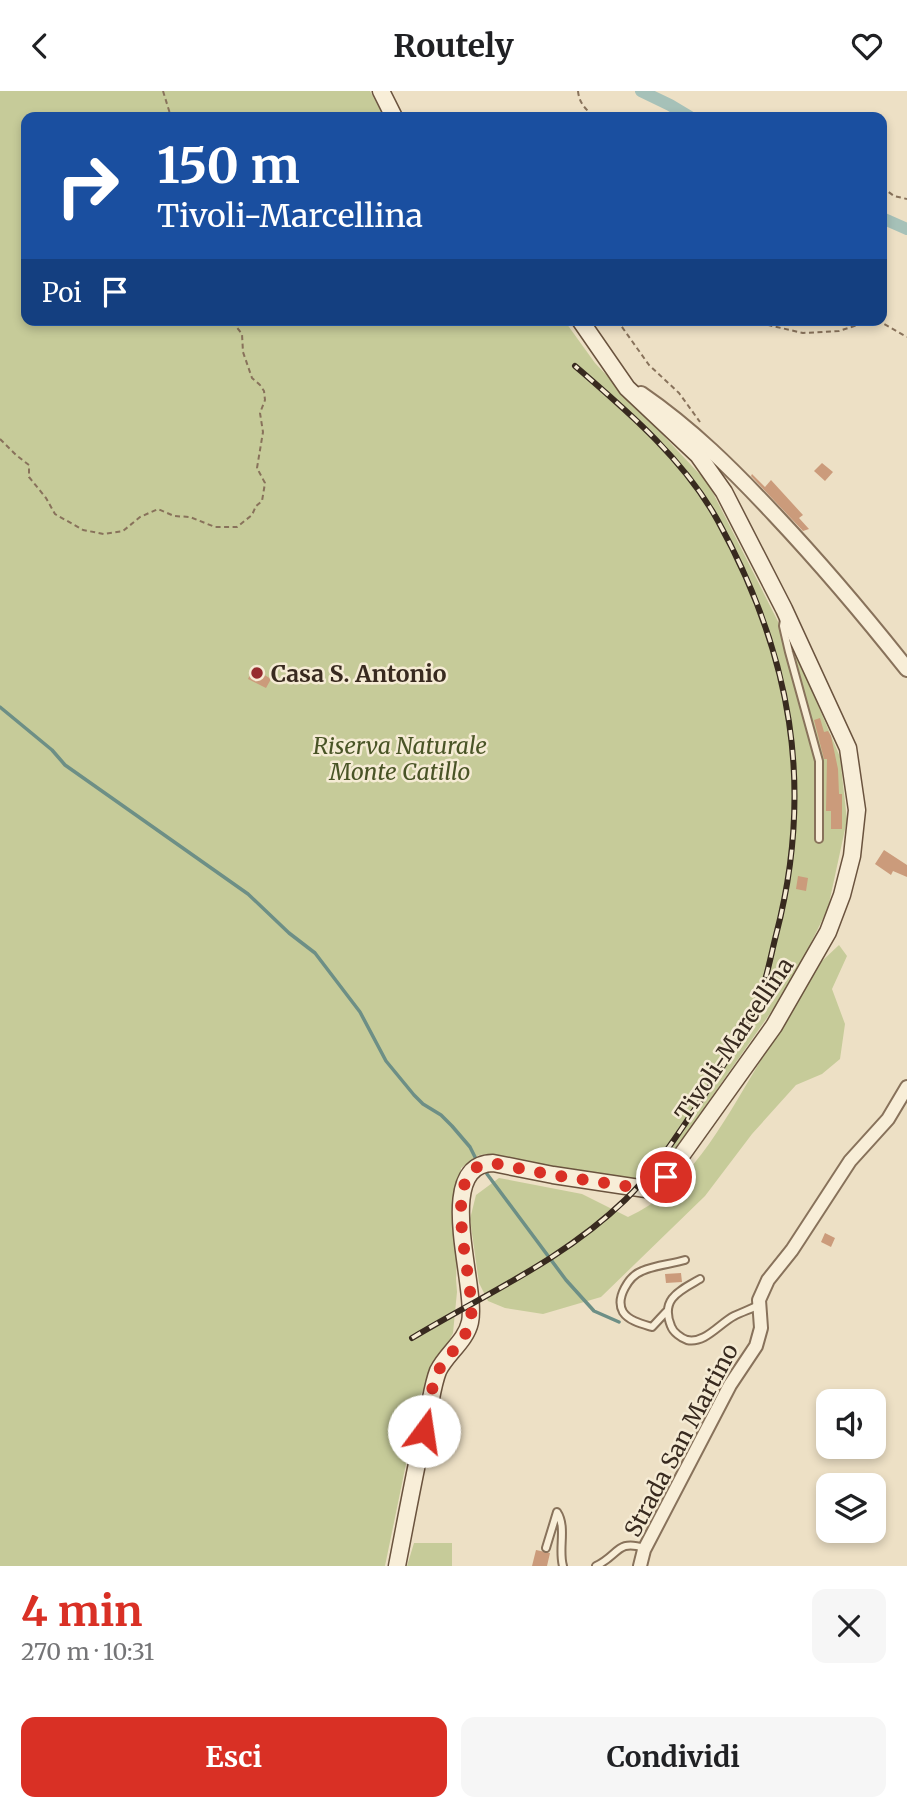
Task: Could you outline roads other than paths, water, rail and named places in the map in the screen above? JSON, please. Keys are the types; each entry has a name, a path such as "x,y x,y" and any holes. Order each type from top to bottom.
{"main road":[{"path":"381,91 392,112"},
{"name":"Tivoli-Marcellina","path":"397,1566 438,1371 470,1323 471,1289 461,1233 462,1198 470,1174 486,1163 493,1163 646,1189 660,1183 686,1151 774,1026 828,932 842,895 852,856 857,810 848,748 785,609 730,503 708,467 683,439 639,401 584,326"}],"street":[{"path":"622,381 669,413 711,448 797,539 907,669"},
{"name":"Strada San Martino","path":"640,1566 645,1548 730,1385 756,1346 761,1328 759,1300 768,1280 792,1250 850,1161 888,1119 907,1087"}],"lane":[{"path":"785,609 783,627 819,761 819,839"},
{"path":"666,1312 652,1327 639,1323 623,1312 623,1292 629,1282 642,1271 685,1260"},
{"path":"700,1279 680,1290 667,1306 666,1312 673,1331 687,1340 709,1334 734,1316 759,1305"},
{"path":"546,1548 557,1512 561,1519 563,1566"},
{"path":"596,1566 610,1559 623,1545 630,1543 645,1548"}],"waterway":[{"path":"641,91 682,112"},
{"path":"887,220 907,229"},
{"path":"0,707 52,750 65,765 248,894 289,933 315,953 360,1012 386,1061 423,1104 441,1115 452,1126 470,1147 477,1161"},
{"path":"487,1174 566,1280 594,1311 619,1322"}],"railway":[{"path":"412,1338 523,1275 576,1241 625,1200 645,1179 711,1085 754,1010 767,973 788,880 794,826 794,774 789,722 779,671 743,571 718,521 689,477 653,437 575,366"}],"place":[{"name":"Casa S. Antonio","path":"257,673"}],"park label":[{"name":"Riserva Naturale Monte Catillo","path":"400,758"}]}
